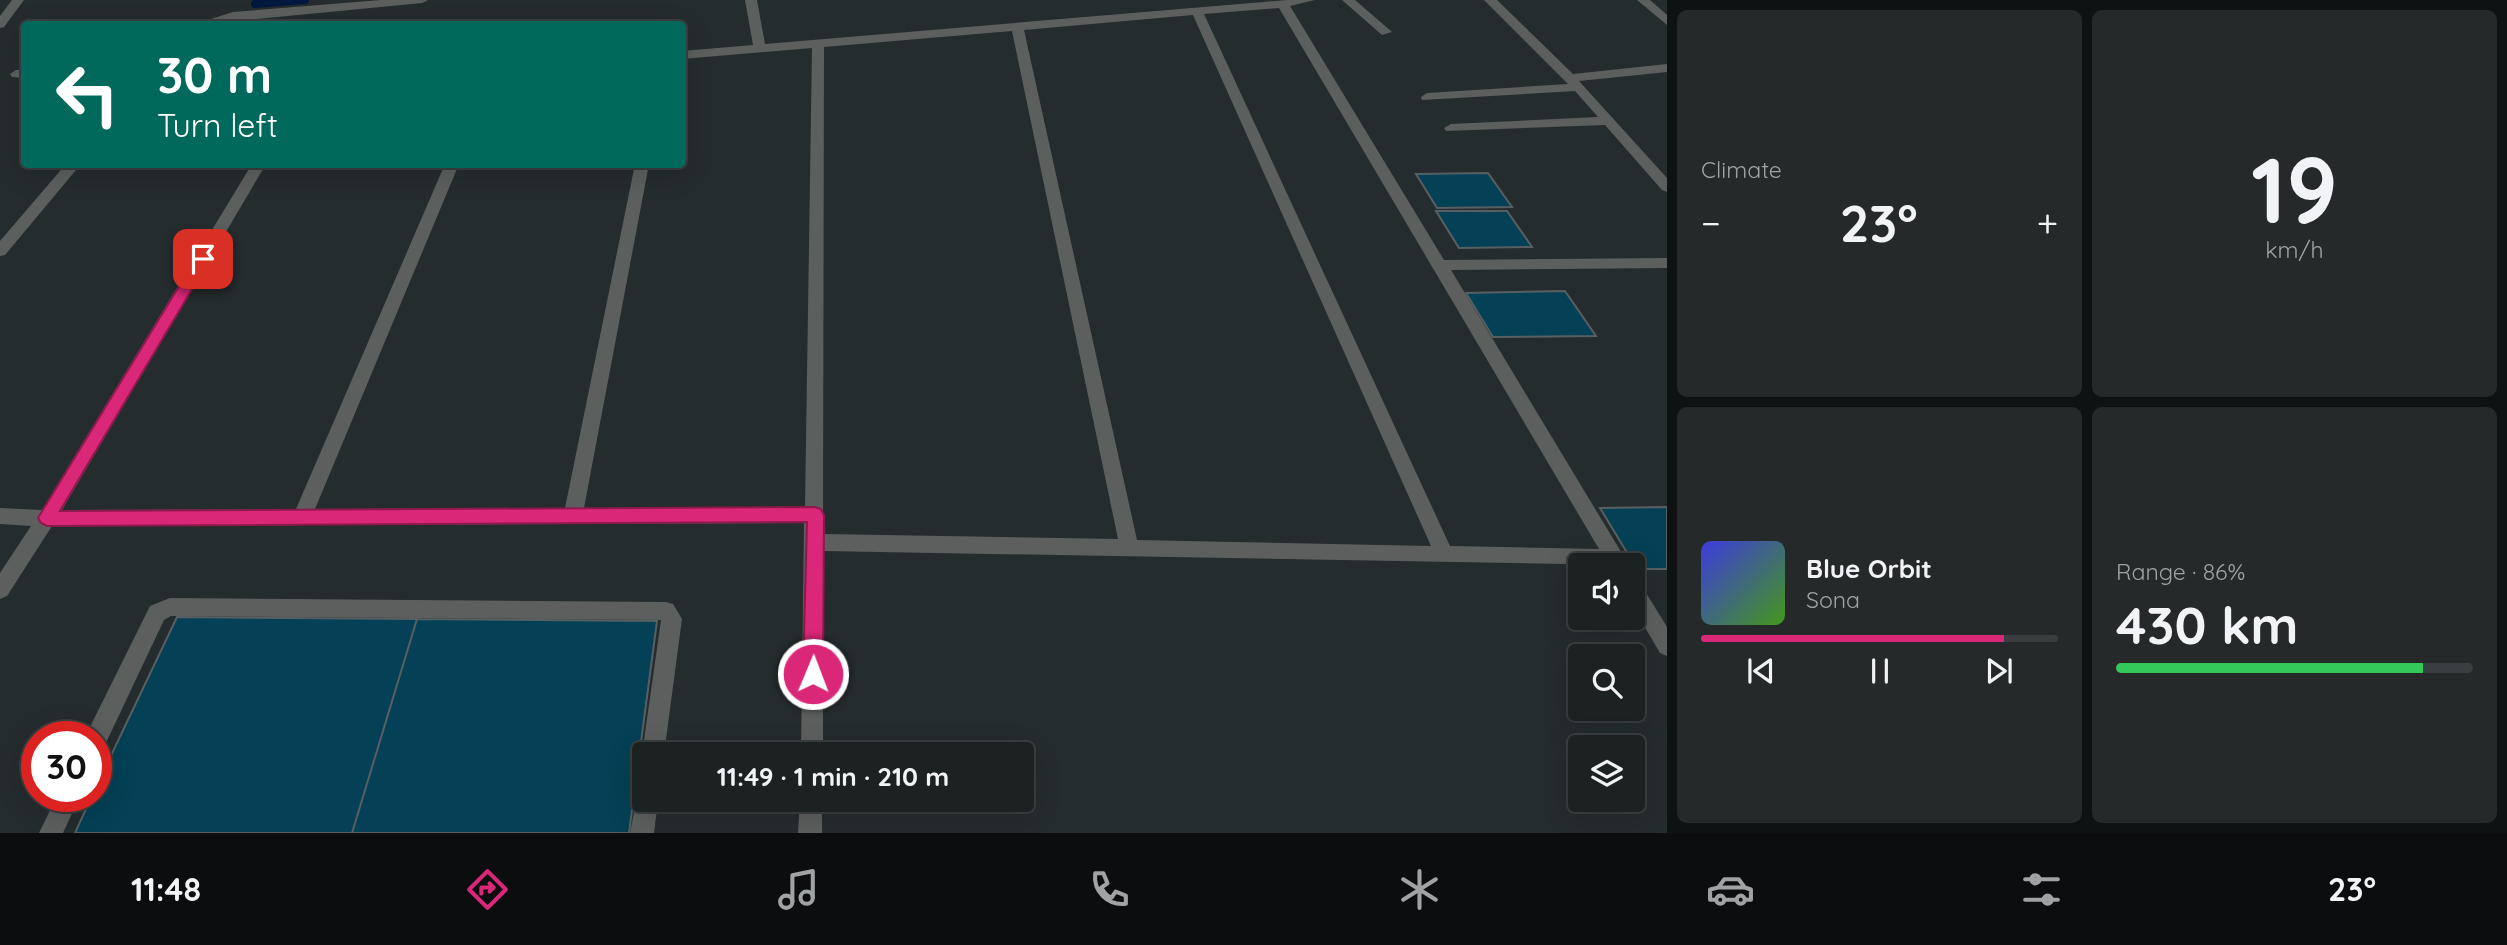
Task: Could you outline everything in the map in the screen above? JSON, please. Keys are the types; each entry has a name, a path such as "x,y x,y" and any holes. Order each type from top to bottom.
{"street":[{"path":"0,24 18,0"},
{"path":"214,21 233,16 422,0"},
{"path":"751,0 760,49"},
{"path":"686,55 1309,0"},
{"path":"1349,0 1386,32"},
{"path":"1490,0 1575,82 1667,187"},
{"path":"1643,0 1667,21"},
{"path":"1283,4 1612,553"},
{"path":"1197,11 1444,554"},
{"path":"1017,27 1129,548"},
{"path":"812,742 818,44"},
{"path":"1427,97 1575,82 1667,68"},
{"path":"1451,128 1608,121"},
{"path":"0,251 71,168"},
{"path":"0,590 47,518 258,168"},
{"path":"302,517 450,168"},
{"path":"573,516 641,168"},
{"path":"1440,265 1667,264"},
{"path":"0,516 815,515"},
{"path":"815,542 1444,554 1568,560"},
{"path":"105,721 154,619 158,613 170,607 666,611 672,619 655,742"},
{"path":"1645,609 1667,646"},
{"path":"51,833 61,812"},
{"path":"642,833 645,812"},
{"path":"810,833 811,812"}],"building":[{"path":"1488,173 1512,207 1437,208 1416,174"},
{"path":"1436,211 1507,211 1532,247 1459,248"},
{"path":"1565,291 1596,336 1493,337 1466,293"},
{"path":"1667,507 1667,569 1645,569 1645,553 1627,553 1600,508"},
{"path":"177,617 417,619 352,833 75,833 85,812 112,812 112,753"},
{"path":"417,619 657,621 641,742 632,742 632,810 629,833 352,833"}],"waterway":[{"path":"255,4 305,0"}],"route":[{"path":"203,259 47,518 815,515 813,674"}]}
